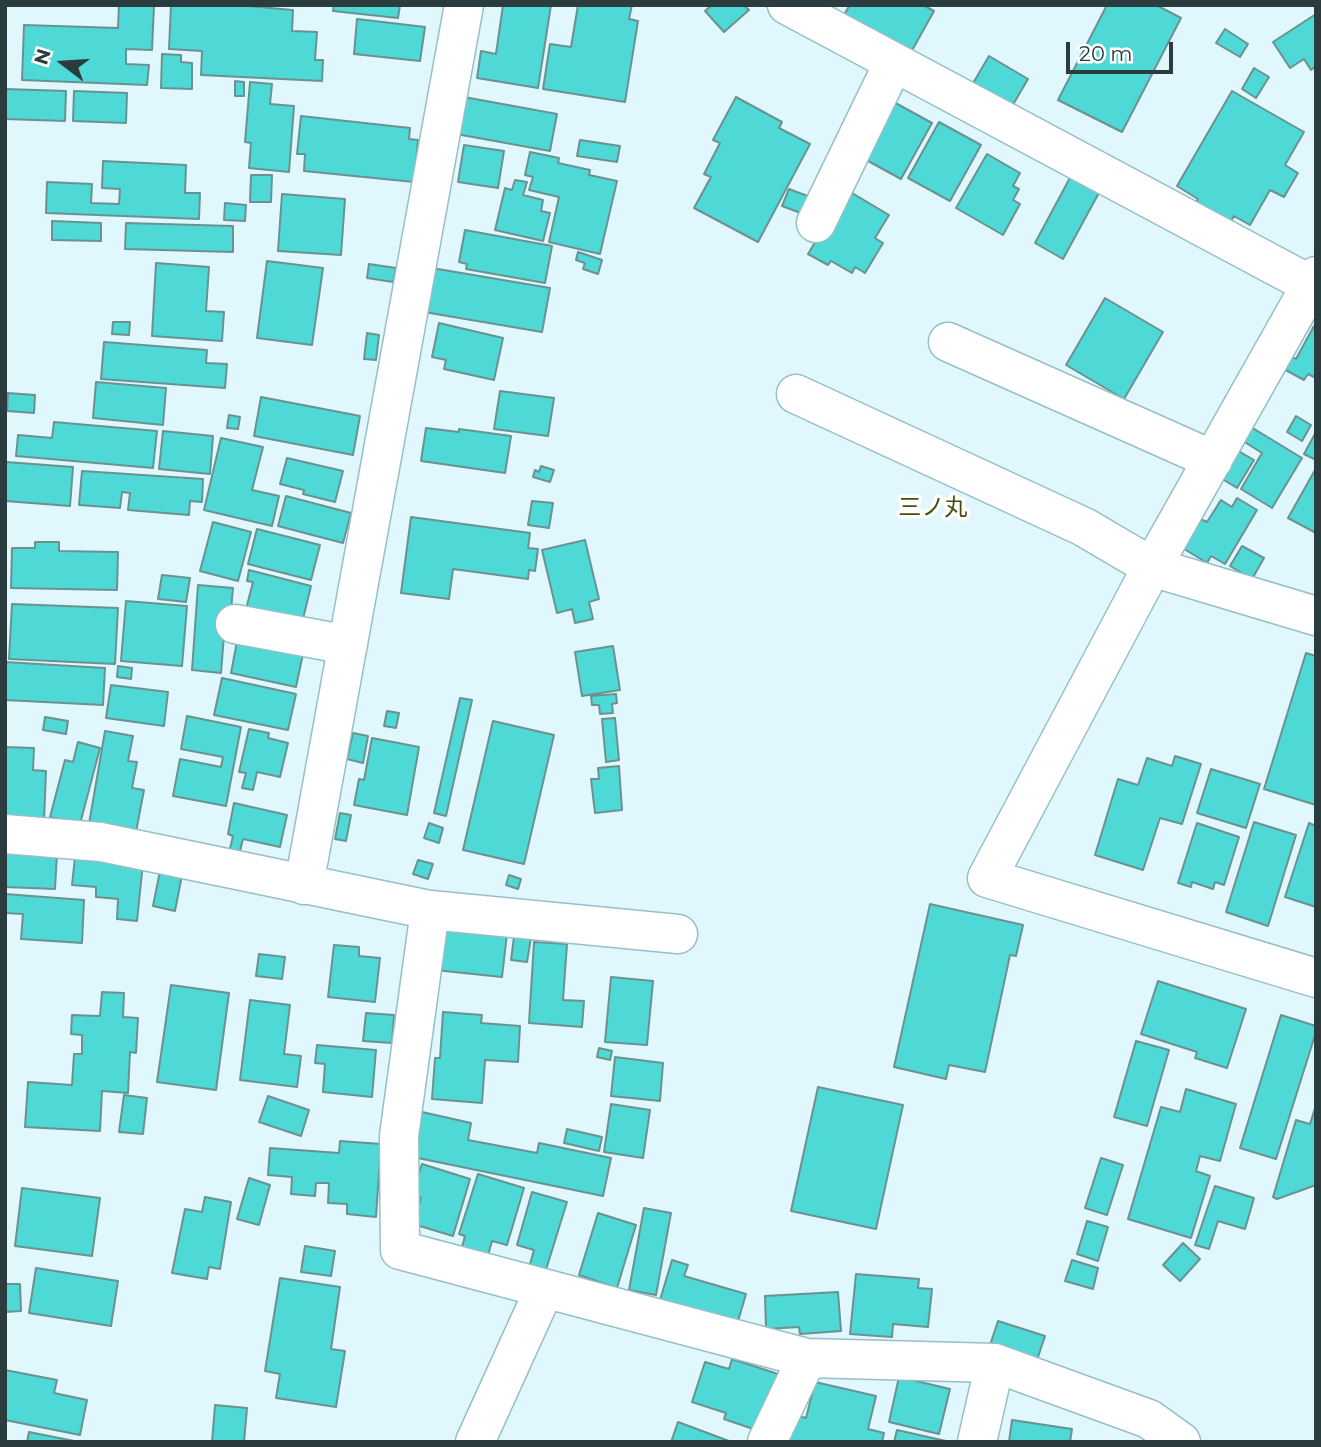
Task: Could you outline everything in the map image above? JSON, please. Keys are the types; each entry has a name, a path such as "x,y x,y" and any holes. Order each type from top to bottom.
{"street":[{"path":"304,885 464,5"},
{"path":"787,5 1313,281 1153,567 986,878 1316,978"},
{"path":"816,223 894,62"},
{"path":"948,342 1213,460"},
{"path":"796,394 1084,527 1153,567 1316,616"},
{"path":"235,624 348,645"},
{"path":"5,834 101,842 430,910 678,934"},
{"path":"430,910 399,1136 400,1250 807,1357 995,1363 1149,1419 1181,1442"},
{"path":"475,1442 544,1290"},
{"path":"767,1442 807,1357"},
{"path":"977,1442 995,1363"}],"building":[{"path":"119,5 154,6 152,50 126,49 126,64 149,65 147,85 22,80 24,25 118,28"},
{"path":"171,5 238,5 293,10 292,31 317,32 315,60 323,60 322,81 201,75 202,51 169,49"},
{"path":"334,5 400,5 398,18 333,11"},
{"path":"503,5 551,5 538,88 477,78 481,51 496,54"},
{"path":"578,5 632,5 629,19 638,21 625,102 543,89 550,44 571,47"},
{"path":"712,5 744,5 749,10 724,32 705,11"},
{"path":"850,5 923,5 934,11 910,54 843,16"},
{"path":"1107,5 1156,5 1181,18 1122,132 1058,100"},
{"path":"1316,14 1316,66 1311,70 1304,59 1290,68 1273,42"},
{"path":"357,19 425,27 420,61 354,54"},
{"path":"1225,29 1248,44 1240,57 1216,43"},
{"path":"162,54 181,55 181,62 192,63 192,89 161,88"},
{"path":"989,56 1028,79 1011,108 972,85"},
{"path":"1254,68 1269,77 1256,98 1242,89"},
{"path":"235,81 244,82 244,96 235,96"},
{"path":"250,82 272,84 270,104 294,106 289,172 249,168 251,143 245,142"},
{"path":"5,89 66,91 65,121 5,119"},
{"path":"74,91 127,93 126,123 73,121"},
{"path":"1232,91 1304,132 1285,165 1298,173 1284,197 1270,190 1250,225 1234,216 1227,228 1193,208 1198,199 1177,186"},
{"path":"464,97 557,114 550,151 456,134"},
{"path":"736,97 782,122 779,128 810,144 758,242 694,208 711,177 704,174 720,143 713,140"},
{"path":"890,100 932,123 901,179 859,156"},
{"path":"301,116 410,128 409,139 418,140 414,182 304,171 305,154 297,154"},
{"path":"939,122 981,145 950,201 908,178"},
{"path":"580,140 620,146 617,162 577,156"},
{"path":"464,145 504,151 498,188 458,182"},
{"path":"530,152 559,158 558,163 590,170 589,175 617,181 600,254 549,242 559,197 529,190 533,177 525,175"},
{"path":"987,154 1020,173 1013,186 1019,189 1013,200 1020,204 1003,235 956,208"},
{"path":"103,161 186,165 185,193 200,193 199,219 46,213 47,182 92,184 91,203 119,204 120,189 102,188"},
{"path":"1072,174 1101,189 1063,259 1035,243"},
{"path":"251,175 272,175 271,202 250,202"},
{"path":"515,180 527,182 523,195 543,200 541,211 550,213 543,241 495,230 505,188 512,190"},
{"path":"789,189 813,198 806,215 782,206"},
{"path":"852,193 889,215 875,238 883,243 865,273 855,267 852,273 831,261 828,265 808,254 831,216 836,219"},
{"path":"282,194 345,199 341,255 278,251"},
{"path":"225,203 246,205 245,221 224,220"},
{"path":"52,221 101,223 101,241 52,240"},
{"path":"126,223 233,226 233,252 125,249"},
{"path":"465,230 552,246 545,283 466,269 467,264 459,262"},
{"path":"578,252 602,260 598,274 583,269 585,263 576,260"},
{"path":"267,261 323,268 312,345 257,338"},
{"path":"156,263 209,267 206,311 224,312 222,341 152,336"},
{"path":"369,264 396,268 393,282 367,278"},
{"path":"432,268 550,288 542,332 424,312"},
{"path":"1105,298 1163,332 1124,399 1066,365"},
{"path":"113,322 130,322 129,335 112,334"},
{"path":"439,323 503,338 494,380 444,369 446,360 432,357"},
{"path":"1314,326 1316,378 1308,374 1304,380 1280,367 1287,354 1296,359"},
{"path":"367,333 379,335 376,360 364,359"},
{"path":"104,342 207,350 206,363 227,364 225,388 101,379"},
{"path":"96,382 166,388 163,425 93,418"},
{"path":"500,391 554,398 548,436 494,429"},
{"path":"8,393 35,395 34,413 7,411"},
{"path":"261,397 360,416 353,455 254,436"},
{"path":"229,415 240,417 238,429 227,428"},
{"path":"1296,416 1311,425 1302,441 1287,432"},
{"path":"54,422 157,431 153,468 16,456 18,435 52,438"},
{"path":"1251,427 1302,458 1272,508 1241,489 1262,453 1243,441"},
{"path":"426,428 511,436 505,473 421,461"},
{"path":"163,431 213,436 210,474 159,469"},
{"path":"1316,432 1316,460 1304,454"},
{"path":"221,438 263,447 252,490 279,496 272,526 204,510"},
{"path":"1235,449 1254,460 1237,488 1219,477"},
{"path":"287,458 343,471 335,502 303,494 304,490 280,484"},
{"path":"6,462 73,467 70,506 5,501"},
{"path":"541,466 554,470 550,482 533,477 535,470 539,472"},
{"path":"1316,470 1316,533 1288,518"},
{"path":"82,471 203,479 202,502 190,501 189,515 128,510 130,493 122,492 120,508 79,505"},
{"path":"286,496 351,513 343,543 278,526"},
{"path":"1237,498 1257,510 1225,564 1211,556 1207,563 1181,547 1198,518 1207,522 1221,500 1232,507"},
{"path":"532,501 553,503 549,528 528,525"},
{"path":"411,517 530,533 528,548 538,549 535,571 529,570 528,579 453,569 449,599 401,593"},
{"path":"213,522 251,532 238,581 200,571"},
{"path":"257,529 320,545 311,580 248,564"},
{"path":"585,540 599,599 589,602 593,619 575,623 572,609 557,613 542,550"},
{"path":"35,542 59,542 59,551 118,552 117,590 11,588 12,548 35,548"},
{"path":"1242,546 1264,558 1252,579 1230,566"},
{"path":"249,570 311,586 301,627 245,613 253,582 247,581"},
{"path":"162,575 190,578 186,602 158,599"},
{"path":"198,585 233,588 231,610 226,610 221,673 192,670"},
{"path":"126,601 187,606 182,666 121,661"},
{"path":"12,604 118,608 115,664 9,659"},
{"path":"238,636 304,649 296,687 231,673"},
{"path":"613,646 620,690 582,696 575,652"},
{"path":"1306,653 1316,656 1316,805 1264,789"},
{"path":"5,662 105,668 103,705 5,700"},
{"path":"118,666 132,668 131,679 117,677"},
{"path":"222,678 296,694 288,730 214,715"},
{"path":"111,685 168,692 164,726 106,718"},
{"path":"616,694 617,703 612,704 613,713 600,714 599,705 592,705 591,696"},
{"path":"460,698 472,700 446,816 434,813"},
{"path":"387,711 399,713 396,728 384,726"},
{"path":"187,716 241,727 226,806 173,796 180,759 221,767 223,757 181,749"},
{"path":"45,717 68,721 66,734 43,730"},
{"path":"615,718 619,760 606,762 602,719"},
{"path":"493,721 554,735 524,864 463,850"},
{"path":"249,729 269,733 268,738 288,743 280,777 257,772 253,790 242,788 246,773 239,772"},
{"path":"105,731 133,736 128,761 137,762 132,788 144,790 136,832 89,824"},
{"path":"353,733 368,736 363,763 347,759"},
{"path":"372,738 419,747 407,815 354,805 359,779 364,780"},
{"path":"78,742 100,748 80,824 50,817 65,760 73,762"},
{"path":"5,747 34,748 33,770 46,771 44,821 5,820"},
{"path":"1175,756 1201,764 1182,824 1160,818 1143,870 1095,855 1118,779 1138,785 1147,758 1172,766"},
{"path":"619,766 622,810 595,813 591,779 599,779 598,768"},
{"path":"1211,769 1260,784 1246,828 1197,813"},
{"path":"234,803 287,815 280,847 243,839 239,855 229,853 233,836 228,834"},
{"path":"340,813 351,815 346,841 335,839"},
{"path":"1254,822 1296,835 1268,926 1226,912"},
{"path":"429,823 443,828 439,843 424,838"},
{"path":"1197,823 1239,837 1224,885 1215,882 1213,889 1192,882 1191,887 1178,883"},
{"path":"1309,823 1316,826 1316,907 1285,897"},
{"path":"5,852 57,854 55,889 5,887"},
{"path":"75,857 143,863 137,921 117,919 118,899 96,897 96,887 72,885"},
{"path":"418,860 433,864 428,879 413,874"},
{"path":"160,871 182,875 175,911 153,906"},
{"path":"509,875 521,879 518,889 506,885"},
{"path":"5,894 84,900 82,943 21,939 23,914 5,913"},
{"path":"930,904 1023,925 1016,956 1010,955 985,1072 949,1065 946,1079 894,1067"},
{"path":"440,917 508,925 502,977 435,970"},
{"path":"515,929 532,931 527,962 511,960"},
{"path":"534,942 567,944 563,1000 584,1001 582,1027 529,1023"},
{"path":"334,945 359,947 359,956 380,958 375,1002 328,997"},
{"path":"259,954 285,957 282,979 256,976"},
{"path":"611,977 653,981 647,1045 605,1042"},
{"path":"1158,981 1246,1009 1227,1068 1195,1058 1197,1052 1141,1034"},
{"path":"171,985 229,993 216,1090 157,1082"},
{"path":"102,992 124,993 123,1017 138,1018 136,1053 130,1052 128,1093 102,1091 100,1131 25,1127 28,1082 72,1085 74,1054 82,1054 82,1035 71,1034 72,1015 100,1016"},
{"path":"250,1000 290,1005 284,1054 301,1056 297,1087 240,1080"},
{"path":"443,1012 482,1015 481,1023 520,1026 518,1062 485,1060 482,1103 432,1099 435,1058 440,1058"},
{"path":"366,1013 394,1015 392,1043 363,1041"},
{"path":"1281,1015 1316,1026 1316,1032 1276,1159 1240,1148"},
{"path":"1136,1041 1169,1050 1147,1126 1114,1117"},
{"path":"317,1045 376,1050 372,1097 323,1092 325,1064 315,1063"},
{"path":"599,1048 612,1051 610,1060 597,1057"},
{"path":"615,1057 663,1063 660,1101 611,1096"},
{"path":"818,1087 903,1105 876,1229 791,1211"},
{"path":"1186,1089 1236,1104 1220,1161 1200,1156 1196,1171 1210,1176 1191,1238 1128,1219 1161,1107 1180,1112"},
{"path":"124,1095 147,1098 143,1134 119,1132"},
{"path":"268,1096 309,1110 301,1136 259,1122"},
{"path":"611,1104 650,1110 643,1158 604,1152"},
{"path":"1316,1105 1316,1185 1277,1199 1273,1197 1296,1120 1310,1124"},
{"path":"422,1112 471,1123 468,1140 537,1153 539,1143 611,1158 603,1196 413,1157"},
{"path":"567,1129 602,1137 599,1151 564,1143"},
{"path":"340,1141 381,1144 376,1217 347,1214 347,1204 328,1203 329,1183 316,1183 315,1196 291,1194 292,1177 268,1175 270,1148 339,1153"},
{"path":"1101,1158 1123,1165 1107,1215 1085,1208"},
{"path":"422,1164 470,1179 453,1236 413,1224 421,1198 412,1195"},
{"path":"478,1174 524,1188 507,1245 492,1241 487,1259 461,1251 465,1236 459,1234"},
{"path":"249,1178 270,1185 259,1225 237,1219"},
{"path":"1215,1186 1254,1198 1245,1229 1218,1221 1209,1249 1195,1245"},
{"path":"22,1188 100,1198 92,1256 15,1246"},
{"path":"532,1192 567,1202 544,1276 528,1271 534,1250 517,1245"},
{"path":"205,1197 231,1202 220,1269 209,1267 207,1279 172,1273 185,1209 202,1212"},
{"path":"644,1208 671,1213 656,1295 629,1290"},
{"path":"598,1213 636,1225 617,1288 579,1275"},
{"path":"1087,1221 1108,1227 1098,1261 1077,1254"},
{"path":"1183,1243 1200,1259 1180,1281 1163,1265"},
{"path":"305,1246 335,1251 331,1276 301,1272"},
{"path":"672,1260 688,1265 684,1276 746,1294 736,1328 660,1300"},
{"path":"1072,1260 1098,1268 1093,1289 1065,1281"},
{"path":"36,1268 118,1281 111,1326 29,1313"},
{"path":"856,1274 919,1279 918,1288 932,1289 928,1327 893,1324 892,1337 850,1334"},
{"path":"280,1278 340,1287 331,1349 345,1351 336,1407 276,1398 280,1374 265,1371"},
{"path":"5,1284 20,1284 21,1311 5,1312"},
{"path":"838,1292 841,1331 800,1334 799,1327 766,1329 765,1296"},
{"path":"998,1321 1045,1336 1037,1360 990,1345"},
{"path":"732,1359 778,1374 756,1430 724,1419 726,1413 692,1402 705,1362 729,1369"},
{"path":"5,1370 57,1380 54,1393 87,1400 80,1435 5,1420"},
{"path":"899,1377 950,1389 939,1434 889,1422"},
{"path":"815,1382 876,1396 868,1429 884,1433 882,1442 788,1442 794,1415 806,1418"},
{"path":"215,1405 247,1408 244,1442 212,1442"},
{"path":"1012,1420 1072,1429 1070,1442 1009,1442"},
{"path":"678,1422 729,1441 729,1442 671,1442"},
{"path":"897,1430 946,1441 894,1442"},
{"path":"29,1432 79,1442 27,1442"}],"district":[{"name":"三ノ丸","path":"933,508"}]}
